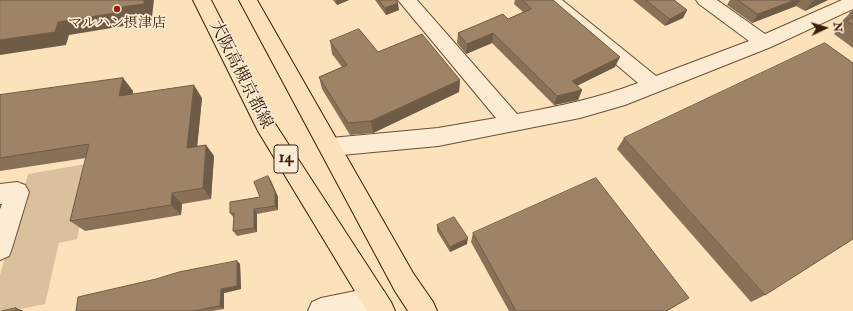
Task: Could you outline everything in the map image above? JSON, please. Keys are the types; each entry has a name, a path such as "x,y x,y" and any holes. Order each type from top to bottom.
{"main road":[{"name":"大阪高槻京都線","path":"202,0 265,125 378,305"},
{"path":"248,0 404,282 424,311"}],"street":[{"path":"407,0 512,122"},
{"path":"551,0 654,85"},
{"path":"705,0 764,42"},
{"path":"331,148 438,137 580,110 618,99 764,42 853,2"},
{"path":"0,194 17,192 0,248"},
{"path":"321,311 378,305"}],"shaded area":[{"path":"92,163 77,239 59,243 45,304 11,311 0,311 0,275 28,174"}],"building":[{"path":"0,0 144,0 144,4 116,8 115,13 58,22 55,32 0,40"},
{"path":"379,0 396,0 398,3 385,8"},
{"path":"523,0 553,0 620,57 572,81 582,90 557,96 493,33 467,44 458,33 503,14 508,19 531,9"},
{"path":"646,0 674,0 687,10 670,19"},
{"path":"738,0 795,0 758,14"},
{"path":"853,18 853,25 846,21"},
{"path":"359,29 378,52 422,34 460,80 371,121 348,123 319,77 347,65 330,41"},
{"path":"825,43 853,63 853,239 765,295 624,138"},
{"path":"123,78 119,96 194,85 187,148 206,145 203,188 172,193 171,205 70,221 89,144 0,158 0,95"},
{"path":"268,176 275,192 275,206 254,209 254,228 233,231 234,213 230,213 230,202 260,197 254,182"},
{"path":"596,178 689,298 666,311 516,311 473,233"},
{"path":"454,217 468,238 450,247 437,225"},
{"path":"237,261 237,286 221,289 220,306 193,311 76,311 78,297 156,279 179,272"},
{"path":"16,308 16,311 2,311"}],"place":[{"name":"マルハン摂津店","path":"117,9"}]}
